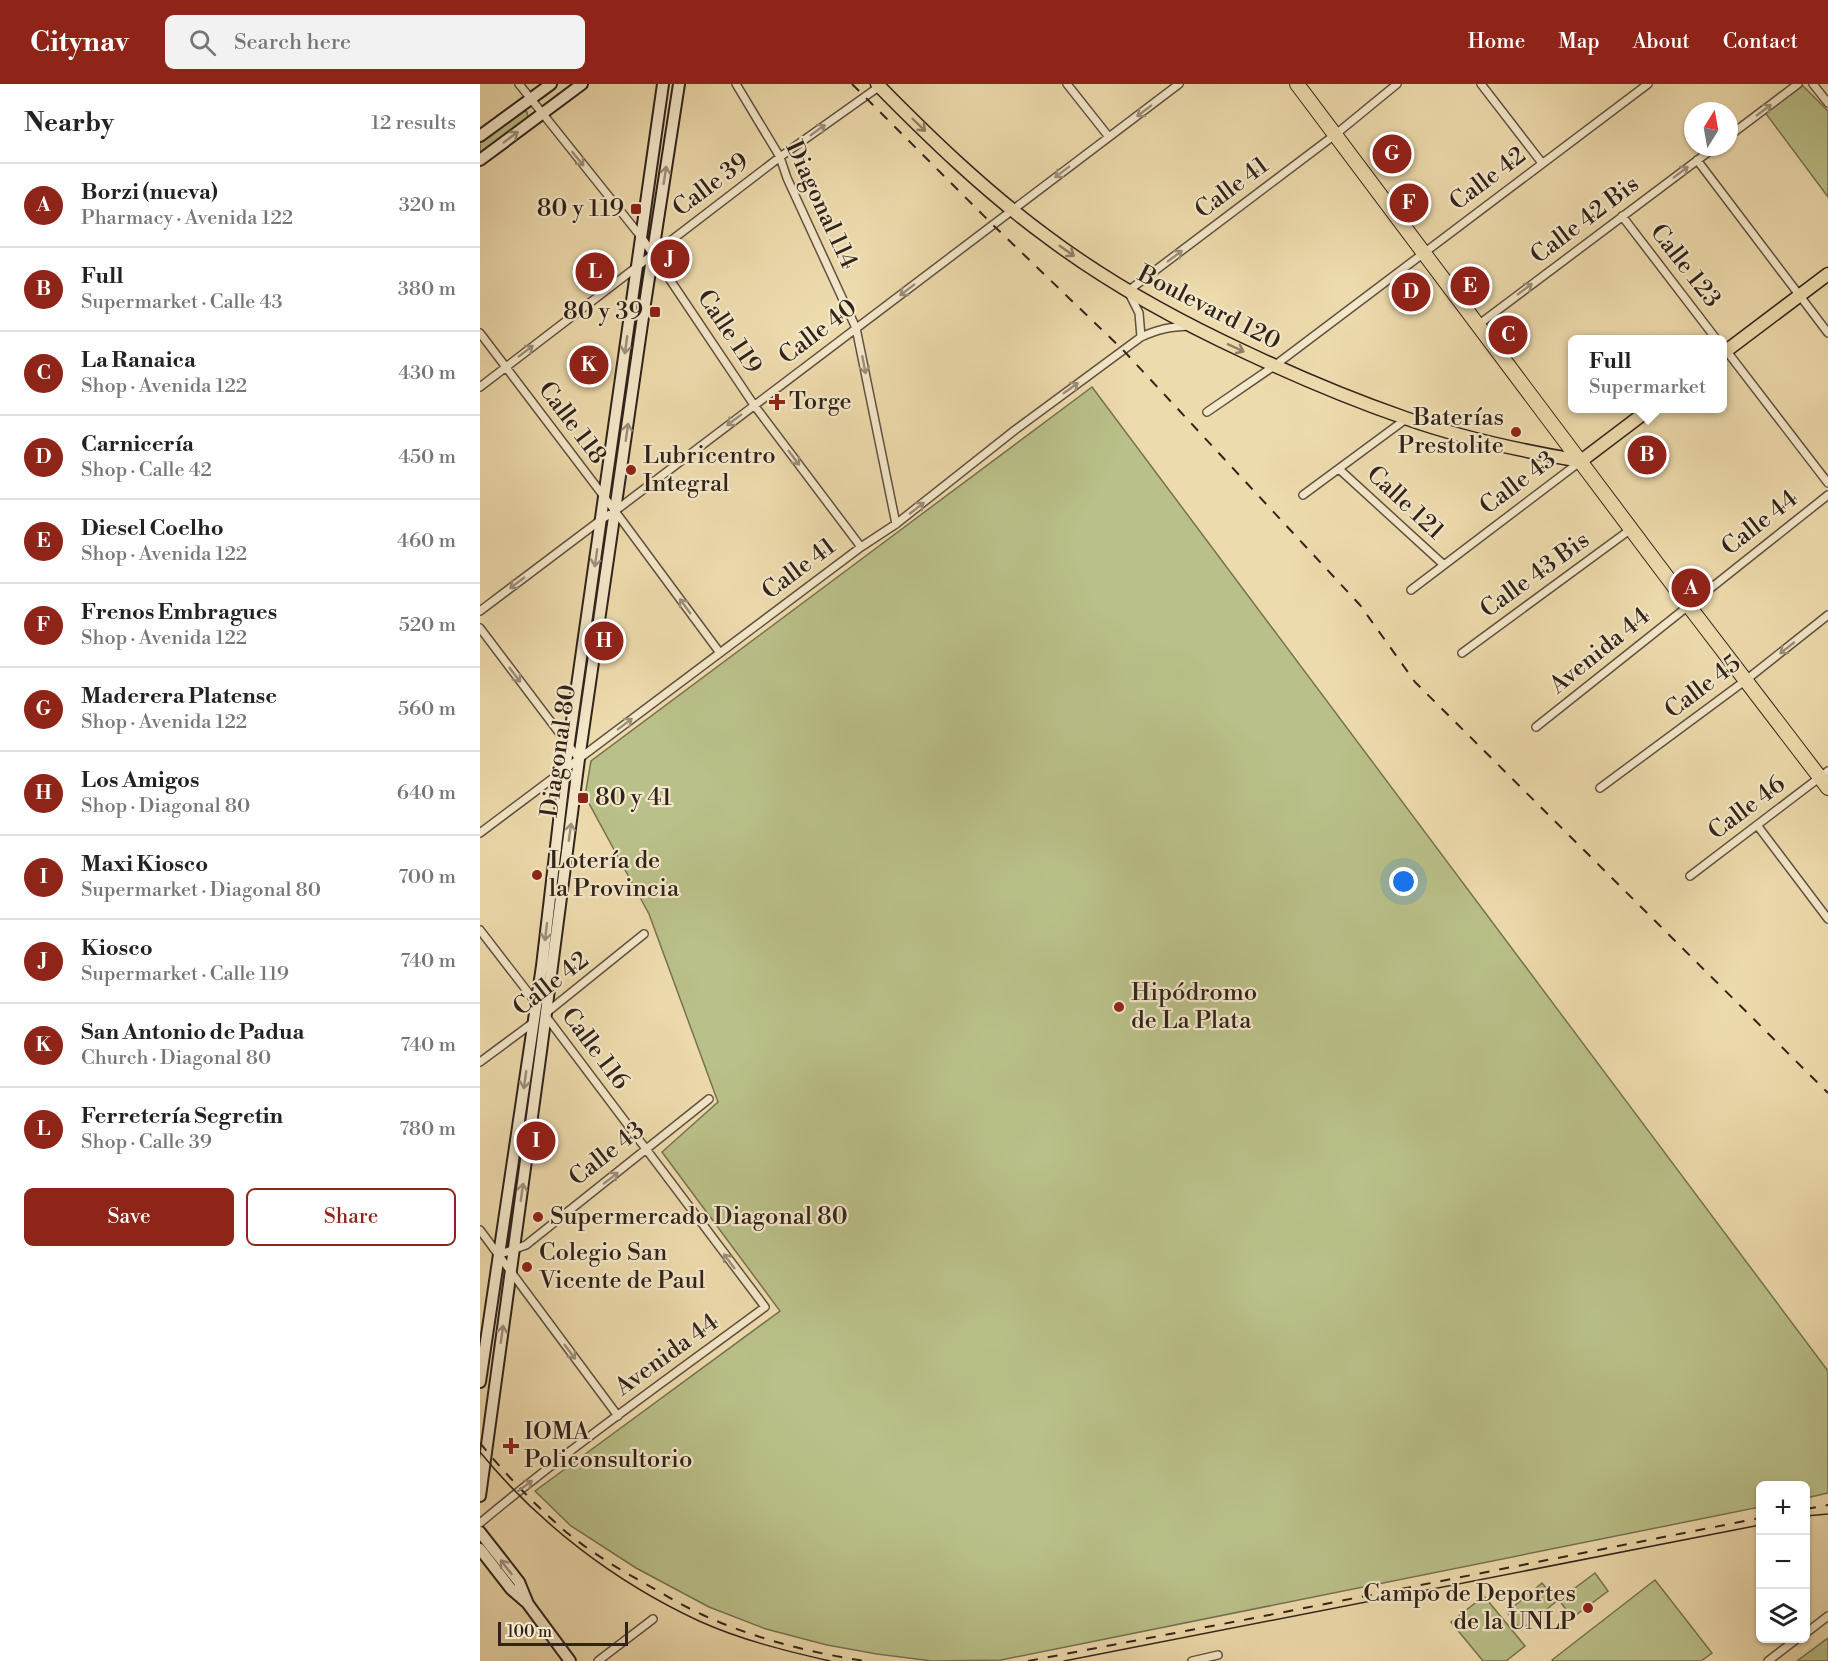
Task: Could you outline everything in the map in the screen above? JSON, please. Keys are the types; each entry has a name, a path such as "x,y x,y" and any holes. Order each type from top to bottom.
{"highway":[{"path":"1297,84 1688,605 1825,779"}],"main road":[{"path":"480,136 551,84"},
{"path":"480,160 582,84"},
{"name":"Diagonal 80","path":"480,1382 536,1003 565,770 663,84"},
{"name":"Diagonal 80","path":"480,1496 579,759 679,84"},
{"name":"Boulevard 120","path":"880,85 960,165 1065,250 1128,291 1191,326 1308,382 1406,419 1515,448 1581,461"},
{"path":"1727,347 1828,274"},
{"name":"Calle 43","path":"1581,461 1644,413"},
{"path":"480,1532 519,1582 528,1604"},
{"path":"480,1549 511,1589 528,1604 570,1661"}],"street":[{"name":"Calle 119","path":"519,84 642,238 754,405 861,547"},
{"name":"Diagonal 114","path":"736,84 780,158 856,328 896,524"},
{"path":"1067,84 1109,137"},
{"name":"Calle 40","path":"480,611 1179,84"},
{"name":"Calle 41","path":"1128,291 1336,134 1397,84"},
{"path":"1481,84 1542,163"},
{"name":"Calle 42","path":"1207,412 1274,366 1648,84"},
{"path":"1738,129 1798,84"},
{"path":"1813,84 1828,103"},
{"name":"Calle 39","path":"480,387 780,158 880,85"},
{"name":"Calle 42 Bis","path":"1478,325 1702,156"},
{"path":"1697,160 1828,333"},
{"name":"Calle 123","path":"1622,216 1715,335"},
{"path":"1128,291 1139,313 1141,337"},
{"name":"Calle 41","path":"480,833 861,547 896,524 1015,430 1141,337 1158,329 1191,326"},
{"name":"Calle 118","path":"480,333 720,653"},
{"path":"1727,355 1828,483"},
{"path":"1303,495 1406,419"},
{"name":"Calle 43","path":"1411,590 1581,461"},
{"name":"Calle 121","path":"1340,468 1444,565"},
{"name":"Calle 44","path":"1688,605 1828,495"},
{"name":"Calle 43 Bis","path":"1462,653 1631,529"},
{"name":"Avenida 44","path":"1536,727 1688,605"},
{"name":"Calle 45","path":"1600,789 1746,680 1828,615"},
{"path":"480,628 579,759"},
{"name":"Calle 46","path":"1690,876 1757,825 1825,779"},
{"path":"1757,825 1828,919"},
{"name":"Calle 116","path":"480,930 765,1307"},
{"name":"Calle 42","path":"480,1062 545,1014 644,934"},
{"name":"Calle 43","path":"498,1255 526,1245 709,1100"},
{"path":"480,1230 618,1416"},
{"name":"Avenida 44","path":"480,1523 516,1493 765,1307"},
{"path":"1810,1630 1828,1616"},
{"path":"598,1661 653,1619"},
{"path":"1768,1661 1791,1643"},
{"path":"1192,1661 1218,1655"}],"green space":[{"path":"1802,85 1828,111 1828,197 1764,111"},
{"path":"522,110 527,112 528,118 480,154 480,141"},
{"name":"Hipódromo de La Plata","path":"1092,387 1828,1371 1828,1493 1810,1497 1810,1481 1756,1481 1756,1508 1001,1660 932,1661 827,1645 766,1629 709,1607 636,1568 571,1526 535,1491 780,1311 662,1152 718,1102 649,914 585,796 591,761"},
{"path":"1595,1573 1608,1591 1572,1618 1559,1600"},
{"path":"1655,1580 1712,1653 1701,1661 1552,1660"},
{"path":"1542,1583 1557,1601 1521,1630 1507,1612"},
{"path":"1484,1596 1525,1646 1506,1661 1483,1661 1451,1622"},
{"path":"1828,1638 1828,1661 1797,1661"}],"tram line":[{"path":"480,1452 527,1503 553,1527 580,1549 638,1588 699,1621 731,1634 830,1661"},
{"path":"1810,1516 1828,1514"},
{"path":"1064,1661 1756,1526"}],"railway":[{"path":"852,84 993,225 1123,350 1360,605 1415,682 1828,1093"},
{"path":"480,1443 521,1489 566,1532 605,1560 674,1600 696,1612 762,1638 824,1654 865,1661"},
{"path":"1810,1508 1828,1505"},
{"path":"1028,1661 1756,1519"}],"place":[{"name":"Maderera Platense","path":"1392,154"},
{"name":"Frenos Embragues","path":"1409,203"},
{"name":"80 y 119","path":"636,209"},
{"name":"Kiosco","path":"670,259"},
{"name":"Ferretería Segretin","path":"595,272"},
{"name":"Diesel Coelho","path":"1470,286"},
{"name":"Carnicería","path":"1411,292"},
{"name":"80 y 39","path":"655,312"},
{"name":"La Ranaica","path":"1508,335"},
{"name":"San Antonio de Padua","path":"589,365"},
{"name":"Torge","path":"777,402"},
{"name":"Baterías Prestolite","path":"1516,432"},
{"name":"Full","path":"1647,455"},
{"name":"Lubricentro Integral","path":"631,470"},
{"name":"Borzi (nueva)","path":"1691,588"},
{"name":"Los Amigos","path":"604,641"},
{"name":"80 y 41","path":"583,798"},
{"name":"Lotería de la Provincia","path":"537,875"},
{"name":"Hipódromo de La Plata","path":"1119,1007"},
{"name":"Maxi Kiosco","path":"536,1141"},
{"name":"Supermercado Diagonal 80","path":"538,1217"},
{"name":"Colegio San Vicente de Paul","path":"527,1267"},
{"name":"IOMA Policonsultorio","path":"511,1446"},
{"name":"Campo de Deportes de la UNLP","path":"1588,1608"}]}
